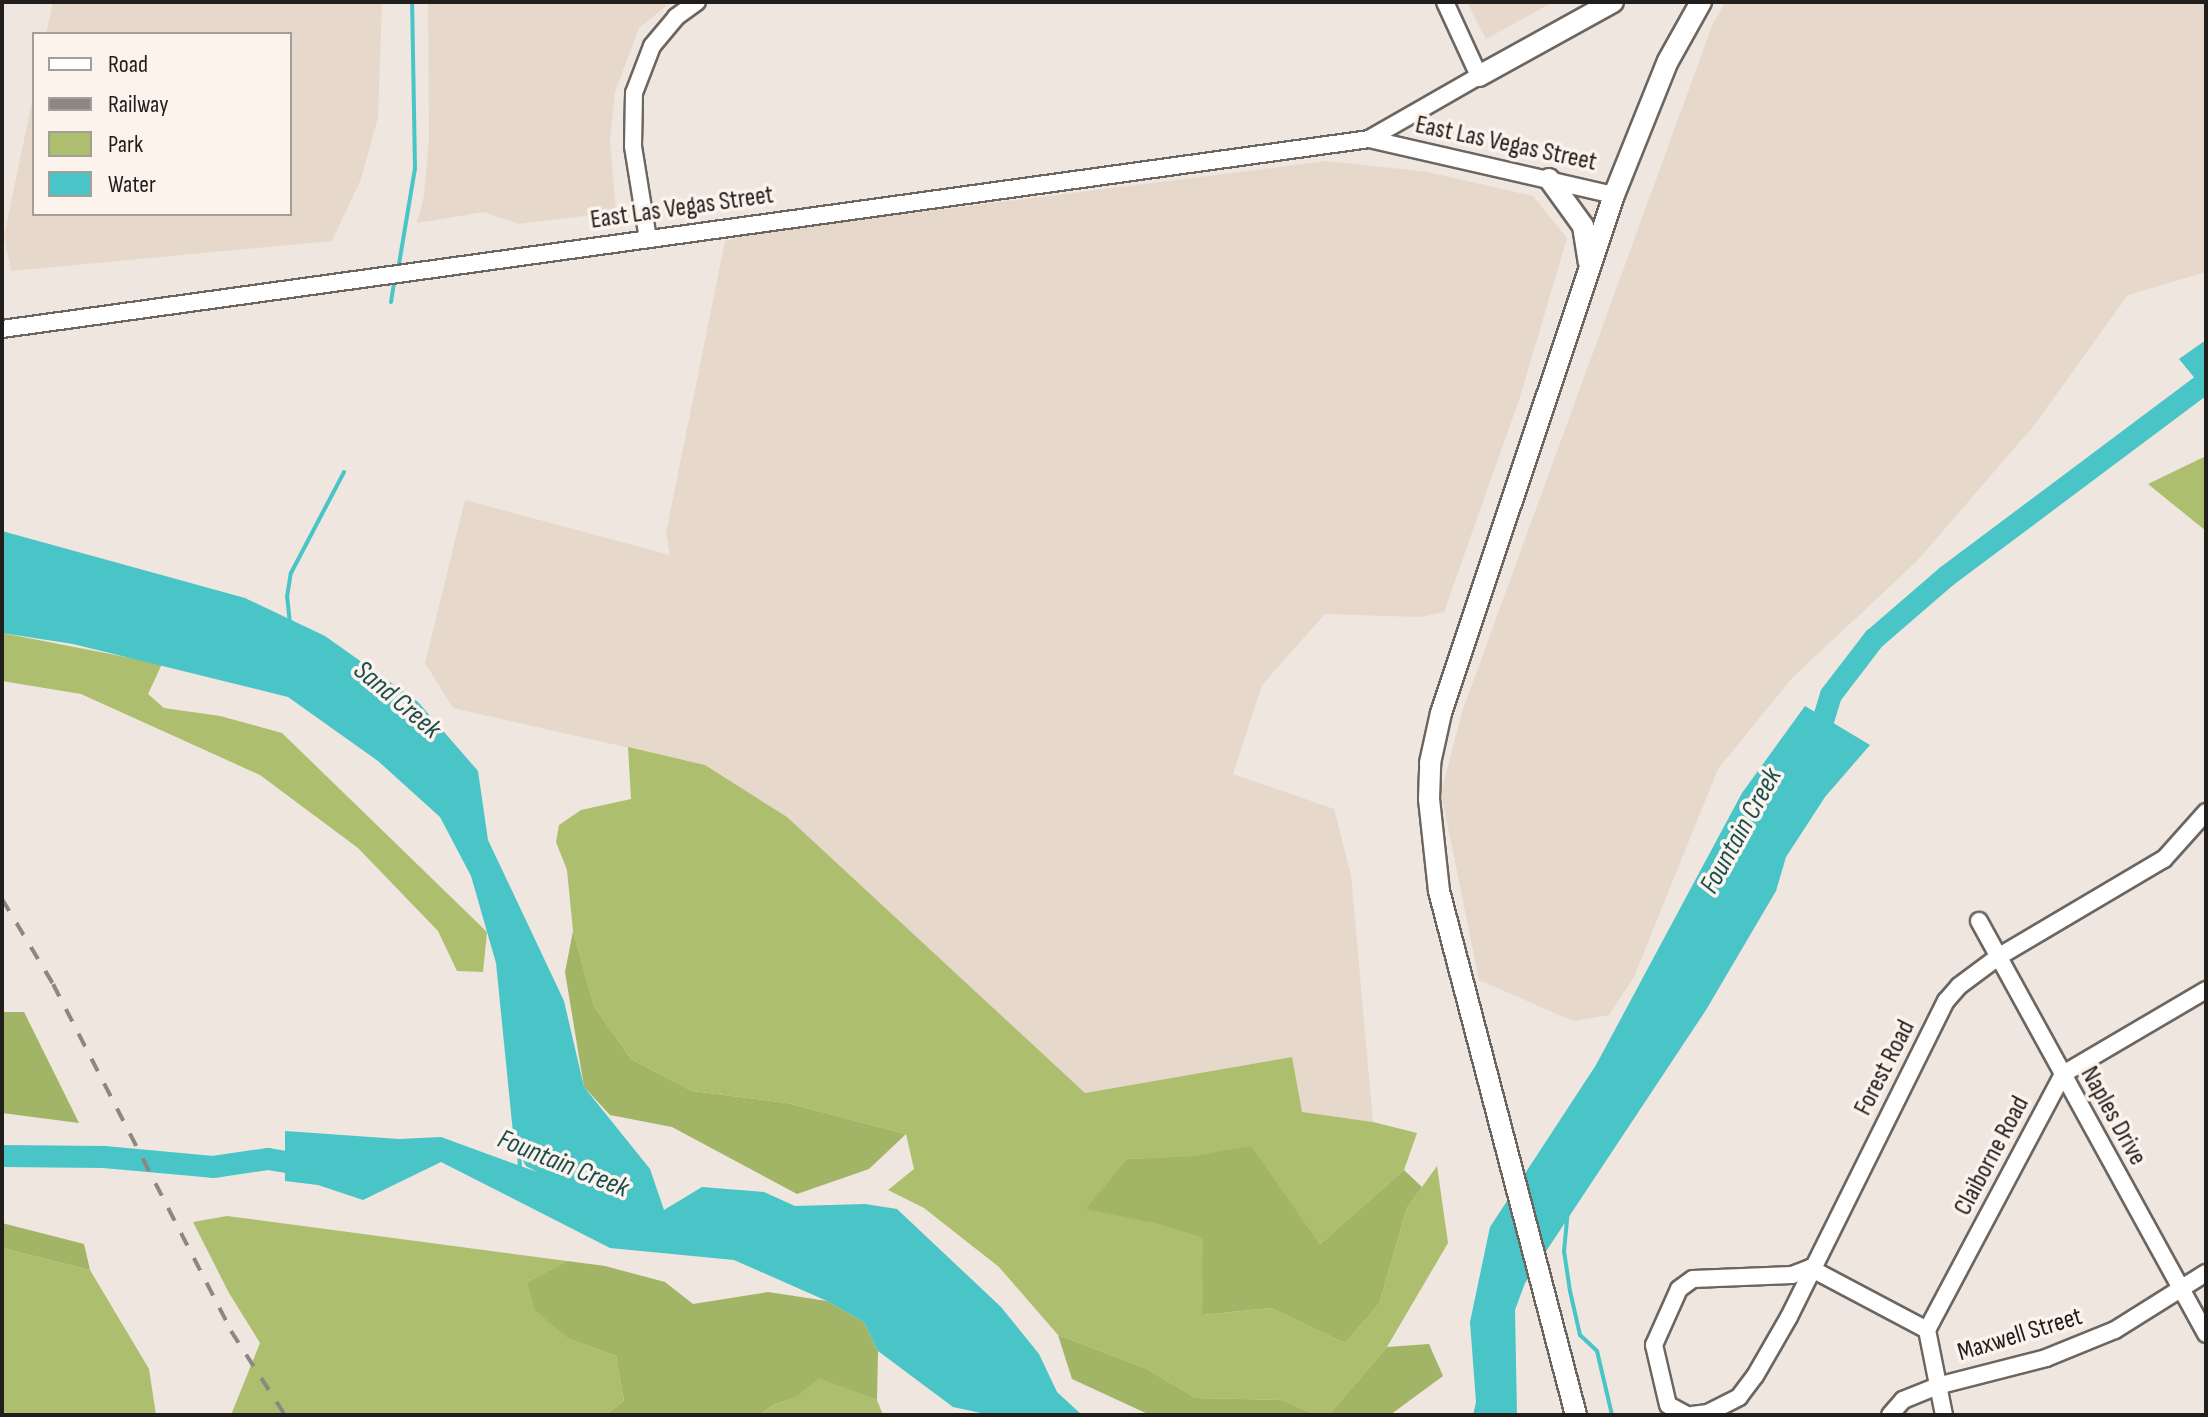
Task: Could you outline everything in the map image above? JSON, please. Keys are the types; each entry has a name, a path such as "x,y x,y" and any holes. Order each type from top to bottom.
{"main road":[{"path":"1479,76 1613,2"},
{"name":"East Las Vegas Street","path":"1614,195 1668,61 1701,2"},
{"path":"1549,179 1583,226 1590,272"},
{"path":"1576,1415 1439,891 1430,822 1430,763 1441,713 1614,195"}],"street":[{"path":"648,239 633,146 634,93 652,46 676,17 697,2"},
{"path":"1445,2 1479,76"},
{"name":"East Las Vegas Street","path":"1369,139 1479,76"},
{"name":"East Las Vegas Street","path":"2,329 1369,139 1614,195"},
{"name":"Forest Road","path":"1810,1268 1792,1275 1693,1279 1679,1289 1654,1345 1668,1405 1689,1415 1708,1413 1739,1397 1789,1317 1810,1268 1946,1001 1959,986 1998,957 2164,859 2206,812"},
{"name":"Naples Drive","path":"1979,921 2206,1334"},
{"path":"2063,1074 2206,990"},
{"name":"Claiborne Road","path":"1927,1330 2063,1074"},
{"path":"1810,1268 1927,1330 1944,1415"},
{"name":"Maxwell Street","path":"1890,1415 1903,1400 1937,1386 2046,1358 2115,1330 2206,1273"}],"shaded area":[{"path":"53,2 382,2 378,117 361,179 332,241 11,271 4,236 32,102 32,216 292,216 292,32 46,32"},
{"path":"428,2 671,2 639,28 615,92 610,140 616,212 519,224 484,212 417,223 424,196 429,139"},
{"path":"1467,2 1553,2 1486,39"},
{"path":"1725,2 2206,2 2206,272 2128,295 2032,428 1916,562 1792,678 1718,769 1634,977 1609,1015 1573,1021 1479,980 1441,793 1462,712 1712,26"},
{"path":"1327,161 1428,172 1533,196 1567,238 1520,397 1444,612 1419,617 1325,614 1262,685 1233,774 1334,809 1351,875 1373,1122 1301,1112 1292,1057 1085,1093 786,817 705,765 453,708 425,663 465,500 670,555 666,533 725,241 762,232"}],"green space":[{"path":"2206,456 2206,531 2148,484"},
{"path":"2,633 162,664 148,694 164,708 220,716 282,733 487,932 483,972 457,971 438,931 358,848 260,775 81,694 2,681"},
{"path":"628,747 705,765 787,817 1085,1093 1292,1057 1302,1112 1373,1122 1417,1133 1404,1170 1320,1244 1251,1147 1205,1156 1126,1159 1150,1222 1204,1238 1202,1315 1271,1308 1345,1343 1379,1304 1407,1208 1437,1166 1448,1243 1387,1347 1329,1415 1317,1415 1282,1400 1196,1398 1145,1368 1058,1335 999,1267 924,1208 888,1190 914,1169 906,1134 787,1103 692,1091 631,1059 594,1006 573,931 567,870 556,842 559,825 581,810 631,799"},
{"path":"573,931 594,1006 631,1059 692,1091 787,1103 906,1134 869,1169 797,1194 672,1127 610,1115 584,1087 565,972"},
{"path":"2,1012 24,1012 79,1123 2,1113"},
{"path":"1251,1146 1320,1244 1404,1170 1422,1187 1407,1208 1379,1304 1345,1343 1271,1308 1202,1315 1203,1238 1150,1222 1086,1209 1127,1159 1194,1156"},
{"path":"227,1216 567,1261 527,1282 569,1339 616,1356 624,1401 605,1415 231,1415 260,1343 229,1293 193,1222"},
{"path":"2,1223 84,1244 90,1270 2,1248"},
{"path":"2,1248 90,1270 149,1369 156,1415 2,1415"},
{"path":"567,1261 605,1266 665,1282 693,1304 768,1292 827,1301 864,1322 878,1351 877,1400 819,1378 797,1397 773,1405 760,1415 605,1415 624,1401 616,1356 569,1339 535,1310 527,1282"},
{"path":"1058,1335 1145,1368 1196,1398 1282,1400 1317,1415 1150,1415 1072,1379"},
{"path":"1429,1344 1443,1376 1390,1415 1329,1415 1387,1347"},
{"path":"819,1377 877,1400 883,1415 760,1415 773,1405 797,1397"}],"water":[{"path":"2206,340 2206,385 2202,387 2179,359"},
{"path":"2,531 245,598 325,636 418,702 478,771 488,840 564,1001 584,1087 650,1169 664,1210 702,1187 764,1192 795,1206 865,1204 897,1209 1001,1307 1039,1354 1057,1392 1082,1415 990,1415 953,1407 878,1351 864,1322 827,1301 734,1260 610,1248 441,1162 363,1200 318,1185 285,1181 285,1131 399,1139 441,1137 537,1172 526,1166 514,1143 496,963 471,876 440,817 378,761 288,697 73,644 2,633"},
{"path":"1805,706 1870,745 1825,797 1786,857 1776,891 1706,1010 1525,1283 1515,1310 1517,1415 1473,1415 1476,1402 1470,1322 1490,1227 1596,1065 1742,793"}],"waterway":[{"path":"398,270 415,168 412,2"},
{"path":"391,302 395,278"},
{"name":"Fountain Creek","path":"1816,744 1831,695 1874,639 1947,576 2206,382"},
{"path":"290,624 287,597 291,573 344,472"},
{"name":"Sand Creek","path":"519,1150 520,1170"},
{"name":"Fountain Creek","path":"2,1156 104,1157 213,1167 268,1159 311,1166"},
{"path":"1568,1209 1564,1251 1570,1291 1580,1335 1597,1351 1612,1415"}],"railway":[{"path":"2,899 53,984 231,1331 285,1415"}]}
